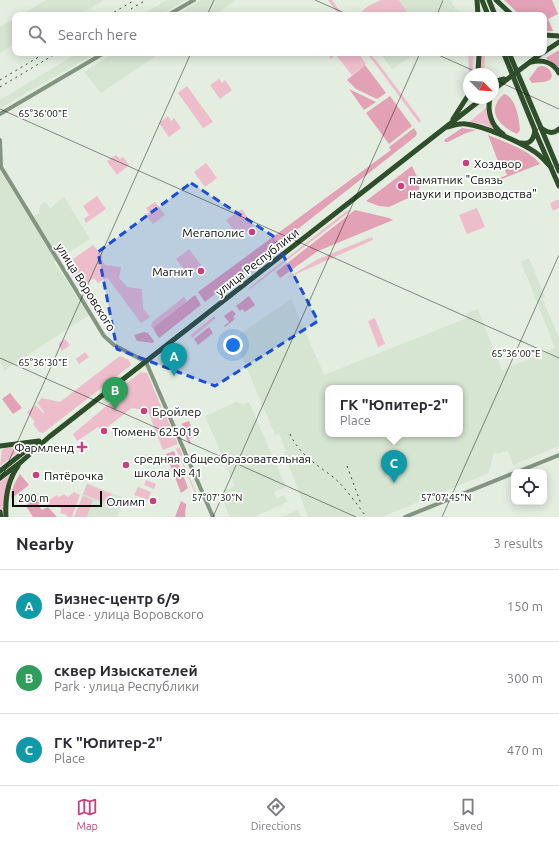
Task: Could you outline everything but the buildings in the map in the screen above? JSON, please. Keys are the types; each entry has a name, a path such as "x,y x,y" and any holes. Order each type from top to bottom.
{"main road":[{"path":"477,0 478,12"},
{"path":"482,0 487,12"},
{"path":"490,0 494,12"},
{"path":"496,0 509,12"},
{"path":"547,35 559,36"},
{"path":"547,50 558,43"},
{"path":"477,68 478,56"},
{"path":"505,56 538,129 559,170"},
{"path":"510,56 559,186"},
{"path":"528,63 532,56"},
{"path":"499,85 538,56"},
{"path":"528,63 540,61 546,62 554,66 559,72"},
{"path":"499,81 507,79"},
{"path":"451,122 463,103"},
{"name":"улица Республики","path":"0,478 21,462 44,441 475,104"},
{"path":"490,104 489,112 495,127 501,133 520,142 528,143 532,140 538,129"},
{"path":"443,129 455,124 464,124 486,129 532,150 551,167"},
{"path":"538,129 550,133 556,132 559,129"},
{"path":"0,446 44,441"},
{"name":"улица Республики","path":"0,471 30,448 44,441"},
{"path":"6,517 8,493 16,470 21,462"},
{"path":"0,512 1,517"}],"street":[{"path":"173,12 194,0"},
{"path":"0,114 99,56"},
{"name":"улица Воровского","path":"0,140 1,168 104,336 114,346 146,362"},
{"path":"146,362 213,517"},
{"path":"524,469 559,455"},
{"path":"405,517 511,474"}],"highlighted area":[{"path":"191,183 273,236 318,321 215,386 117,349 98,252"}],"shaded area":[{"path":"46,0 104,0 83,12 26,12"},
{"path":"167,0 186,0 166,12 146,12"},
{"path":"201,0 236,0 219,12 181,12"},
{"path":"328,0 332,0 341,12 337,12"},
{"path":"381,0 399,0 407,12 361,12 368,6"},
{"path":"399,0 441,0 442,2 450,0 456,10 458,9 460,12 407,12"},
{"path":"504,0 552,0 558,14 548,19 553,31 547,31 547,12 517,12"},
{"path":"12,20 12,46 0,53 0,27"},
{"path":"559,50 559,67 546,58"},
{"path":"73,56 91,56 0,108 0,100"},
{"path":"109,56 156,56 101,93 84,72"},
{"path":"337,56 360,56 366,64 352,75"},
{"path":"369,56 372,56 376,60 420,119 421,121 419,123"},
{"path":"382,56 412,56 392,69"},
{"path":"468,56 474,56 472,68 469,68"},
{"path":"480,56 485,56 484,68 480,68"},
{"path":"365,65 386,93 377,99 356,89 347,80"},
{"path":"541,66 550,70 552,76 550,80 532,83 529,79 538,67"},
{"path":"219,79 222,83 225,80 232,90 220,99 210,85"},
{"path":"187,86 213,122 203,128 178,93"},
{"path":"349,89 376,102 364,110"},
{"path":"504,94 511,99 514,104 519,120 520,130 517,134 505,127 497,117 495,106 496,104 499,104 499,99"},
{"path":"390,96 412,126 389,144 366,113"},
{"path":"487,107 487,115 496,131 483,124 469,122"},
{"path":"168,116 171,121 174,118 181,128 169,137 159,123"},
{"path":"414,128 417,133 416,136 205,302 198,292 391,150 389,147"},
{"path":"462,128 476,130 445,142 444,140"},
{"path":"488,135 523,151 536,159 540,164 489,184 488,183 507,175 504,168 501,169"},
{"path":"116,155 120,159 123,157 129,165 117,175 107,161"},
{"path":"206,163 217,178 205,187 194,172"},
{"path":"412,166 419,183 419,190 417,194 389,207 379,206 366,201"},
{"path":"0,171 29,218 39,213 40,205 45,202 51,208 64,197 90,239 54,262 89,315 5,370 0,362"},
{"path":"97,196 103,205 89,215 83,206"},
{"path":"559,200 559,208 553,211 550,203"},
{"path":"155,202 165,215 153,224 146,215 149,212 146,208"},
{"path":"103,205 106,209 86,223 84,219"},
{"path":"477,208 485,227 467,234 459,215"},
{"path":"242,209 254,226 239,238 226,220"},
{"path":"352,210 250,289 249,288 345,212"},
{"path":"355,210 393,220 318,251 280,278 276,272"},
{"path":"372,237 373,240 287,278 318,259"},
{"path":"93,245 103,257 101,259 105,265 121,267 119,278 127,287 142,289 143,308 150,317 141,323 107,277 98,283 94,278 82,287 66,264"},
{"path":"189,249 201,265 188,275 176,259"},
{"path":"529,258 545,297 542,298 559,338 559,446 513,465 508,451 497,454 496,451 493,455 489,473 382,517 308,517 284,453 286,451 279,434 275,435 234,338 291,299 324,375 467,318 466,313 478,309 502,370 555,348 521,262"},
{"path":"195,295 201,305 159,338 154,330 154,327"},
{"path":"249,296 255,305 245,312 242,309 240,311 236,306"},
{"path":"184,297 187,301 154,327 154,330 151,326 152,322"},
{"path":"232,310 236,314 233,317 235,319 225,327 224,326 229,322 224,316"},
{"path":"214,316 216,318 192,338 191,335"},
{"path":"375,318 385,344 378,347 368,321"},
{"path":"209,327 213,333 198,345 194,339"},
{"path":"144,332 148,333 154,341 153,343 137,341 134,335"},
{"path":"65,339 70,345 62,351 58,344"},
{"path":"85,352 89,357 79,364 76,359"},
{"path":"120,356 129,360 131,365 43,433 39,432 33,424 35,422 27,412 36,405 44,414 37,403 42,398 60,402"},
{"path":"141,372 147,373 161,406 160,409 162,415 166,416 178,444 163,450 148,411 132,408 102,431 98,427 77,441 73,434 117,397 114,393"},
{"path":"10,393 22,408 13,414 2,399"},
{"path":"236,402 243,404 249,402 286,487 274,492 277,498 284,495 287,502 254,517 230,517 220,493 235,486 205,416"},
{"path":"189,421 194,434 193,435 181,424"},
{"path":"181,426 194,437 189,439 191,443 189,444"},
{"path":"26,446 0,466 2,450 6,448"},
{"path":"179,447 183,455 180,456 199,499 198,500 176,449"},
{"path":"174,451 188,488 181,493 166,454"},
{"path":"12,473 4,517 2,517 0,506 0,482"},
{"path":"20,474 29,485 11,499 14,486"},
{"path":"146,480 156,484 154,489 144,485"},
{"path":"87,483 124,498 117,517 74,517"},
{"path":"87,484 111,494 108,504 83,494"},
{"path":"138,487 151,492 148,500 134,495"},
{"path":"74,492 80,495 72,517 66,517 67,515 60,513 61,509 59,507 51,507 46,502 57,495 59,497 64,494 68,497"},
{"path":"83,496 93,500 87,517 74,517"},
{"path":"36,497 41,503 38,505 42,510 48,507 57,517 33,517 26,506"},
{"path":"181,501 186,504 185,517 175,517"},
{"path":"298,510 301,517 281,517"}],"railway":[{"path":"114,12 135,0"},
{"path":"131,9 146,0"},
{"path":"0,80 40,56"},
{"path":"0,87 52,56"},
{"path":"290,434 303,453 338,481 365,515"},
{"path":"347,466 361,504"}],"place":[{"name":"Хоздвор","path":"466,163"},
{"name":"памятник \"Связь науки и производства\"","path":"401,186"},
{"name":"Мегаполис","path":"252,232"},
{"name":"Магнит","path":"201,271"},
{"name":"Бизнес-центр 6/9","path":"174,376"},
{"name":"сквер Изыскателей","path":"115,410"},
{"name":"Бройлер","path":"144,411"},
{"name":"Тюмень 625019","path":"104,431"},
{"name":"Фармленд","path":"82,447"},
{"name":"средняя общеобразовательная школа № 41","path":"126,465"},
{"name":"Пятёрочка","path":"36,475"},
{"name":"ГК \"Юпитер-2\"","path":"394,483"},
{"name":"Олимп","path":"153,501"}]}
